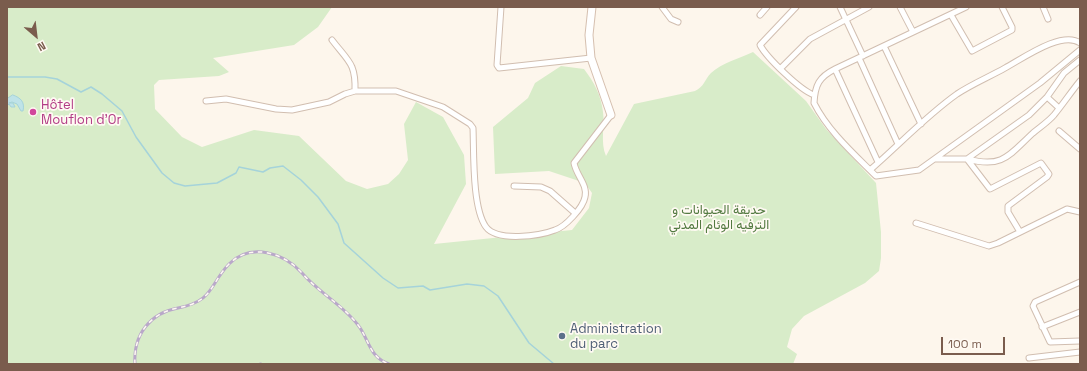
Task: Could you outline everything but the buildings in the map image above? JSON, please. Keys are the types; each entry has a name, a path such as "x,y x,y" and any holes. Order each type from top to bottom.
{"street":[{"path":"501,7 497,65 499,68 591,58"},
{"path":"206,101 226,99 276,109 292,110 330,102 345,94 355,91 400,92 443,107 470,124 473,128 477,198 480,214 485,227 492,233 502,236 534,236 556,230 565,225 583,203 585,190 574,163 611,115 591,58 589,35 592,7"},
{"path":"662,7 670,20 678,22"},
{"path":"760,14 767,7"},
{"path":"796,7 760,43 764,52 780,68 808,93 814,95"},
{"path":"840,7 898,144"},
{"path":"780,68 810,39 869,7"},
{"path":"900,7 913,32"},
{"path":"966,7 835,69 824,75 820,80 814,95 814,103 817,109 842,141 878,177 919,170 1040,83 1080,50"},
{"path":"950,15 972,52 1012,30 1002,7"},
{"path":"1042,7 1048,19"},
{"path":"332,40 353,66 356,77 355,91"},
{"path":"870,170 921,124 957,95 1048,44 1070,40 1076,40 1080,43"},
{"path":"884,46 921,124"},
{"path":"968,159 1029,115 1047,97 1064,73 1080,60"},
{"path":"835,69 878,162"},
{"path":"934,158 968,159 989,163 1001,160 1014,153 1033,133 1054,115 1080,81"},
{"path":"1047,97 1059,108"},
{"path":"1059,131 1080,149"},
{"path":"968,159 990,189 1041,163 1046,169 1049,174 1047,177 1008,206 1008,212 1020,232"},
{"path":"514,186 541,187 550,191 575,212"},
{"path":"916,223 988,246 998,244 1067,209 1080,212"},
{"path":"1080,282 1035,302 1033,306 1050,342 1080,341"},
{"path":"1042,327 1080,312"},
{"path":"1029,358 1080,352"}],"green space":[{"name":"حديقة الحيوانات و الترفيه الوئام المدني","path":"7,7 332,7 318,27 294,45 213,58 229,72 219,76 159,80 154,85 155,109 182,137 202,147 254,130 299,136 346,181 367,189 388,184 399,174 408,160 404,124 416,102 443,117 464,155 466,184 434,244 572,230 589,208 592,193 585,183 549,171 495,174 493,127 528,98 535,83 561,66 584,69 596,89 601,100 603,112 603,145 606,156 634,104 695,91 704,83 715,69 753,52 806,101 826,129 876,183 881,232 881,258 879,271 865,283 804,316 792,329 787,347 797,354 793,364 7,364"}],"water":[{"path":"13,95 22,101 23,111 21,111 17,104 12,102 9,103 13,103 15,107 11,107 9,104 8,105 7,99"}],"waterway":[{"path":"7,77 45,77 57,79 81,92 91,87 122,111 136,137 162,173 174,183 185,186 217,183 236,173 239,167 263,172 270,168 283,166 301,180 318,197 338,224 344,243 383,278 398,288 423,286 430,290 467,284 484,286 498,296 529,343 554,364"}],"railway":[{"path":"135,364 135,353 140,335 152,320 168,311 190,305 205,297 229,264 238,257 247,253 257,252 277,256 295,266 315,286 352,318 362,330 370,347 377,357 389,364"}],"place":[{"name":"Hôtel Mouflon d'Or","path":"33,112"},
{"name":"Administration du parc","path":"562,336"}]}
